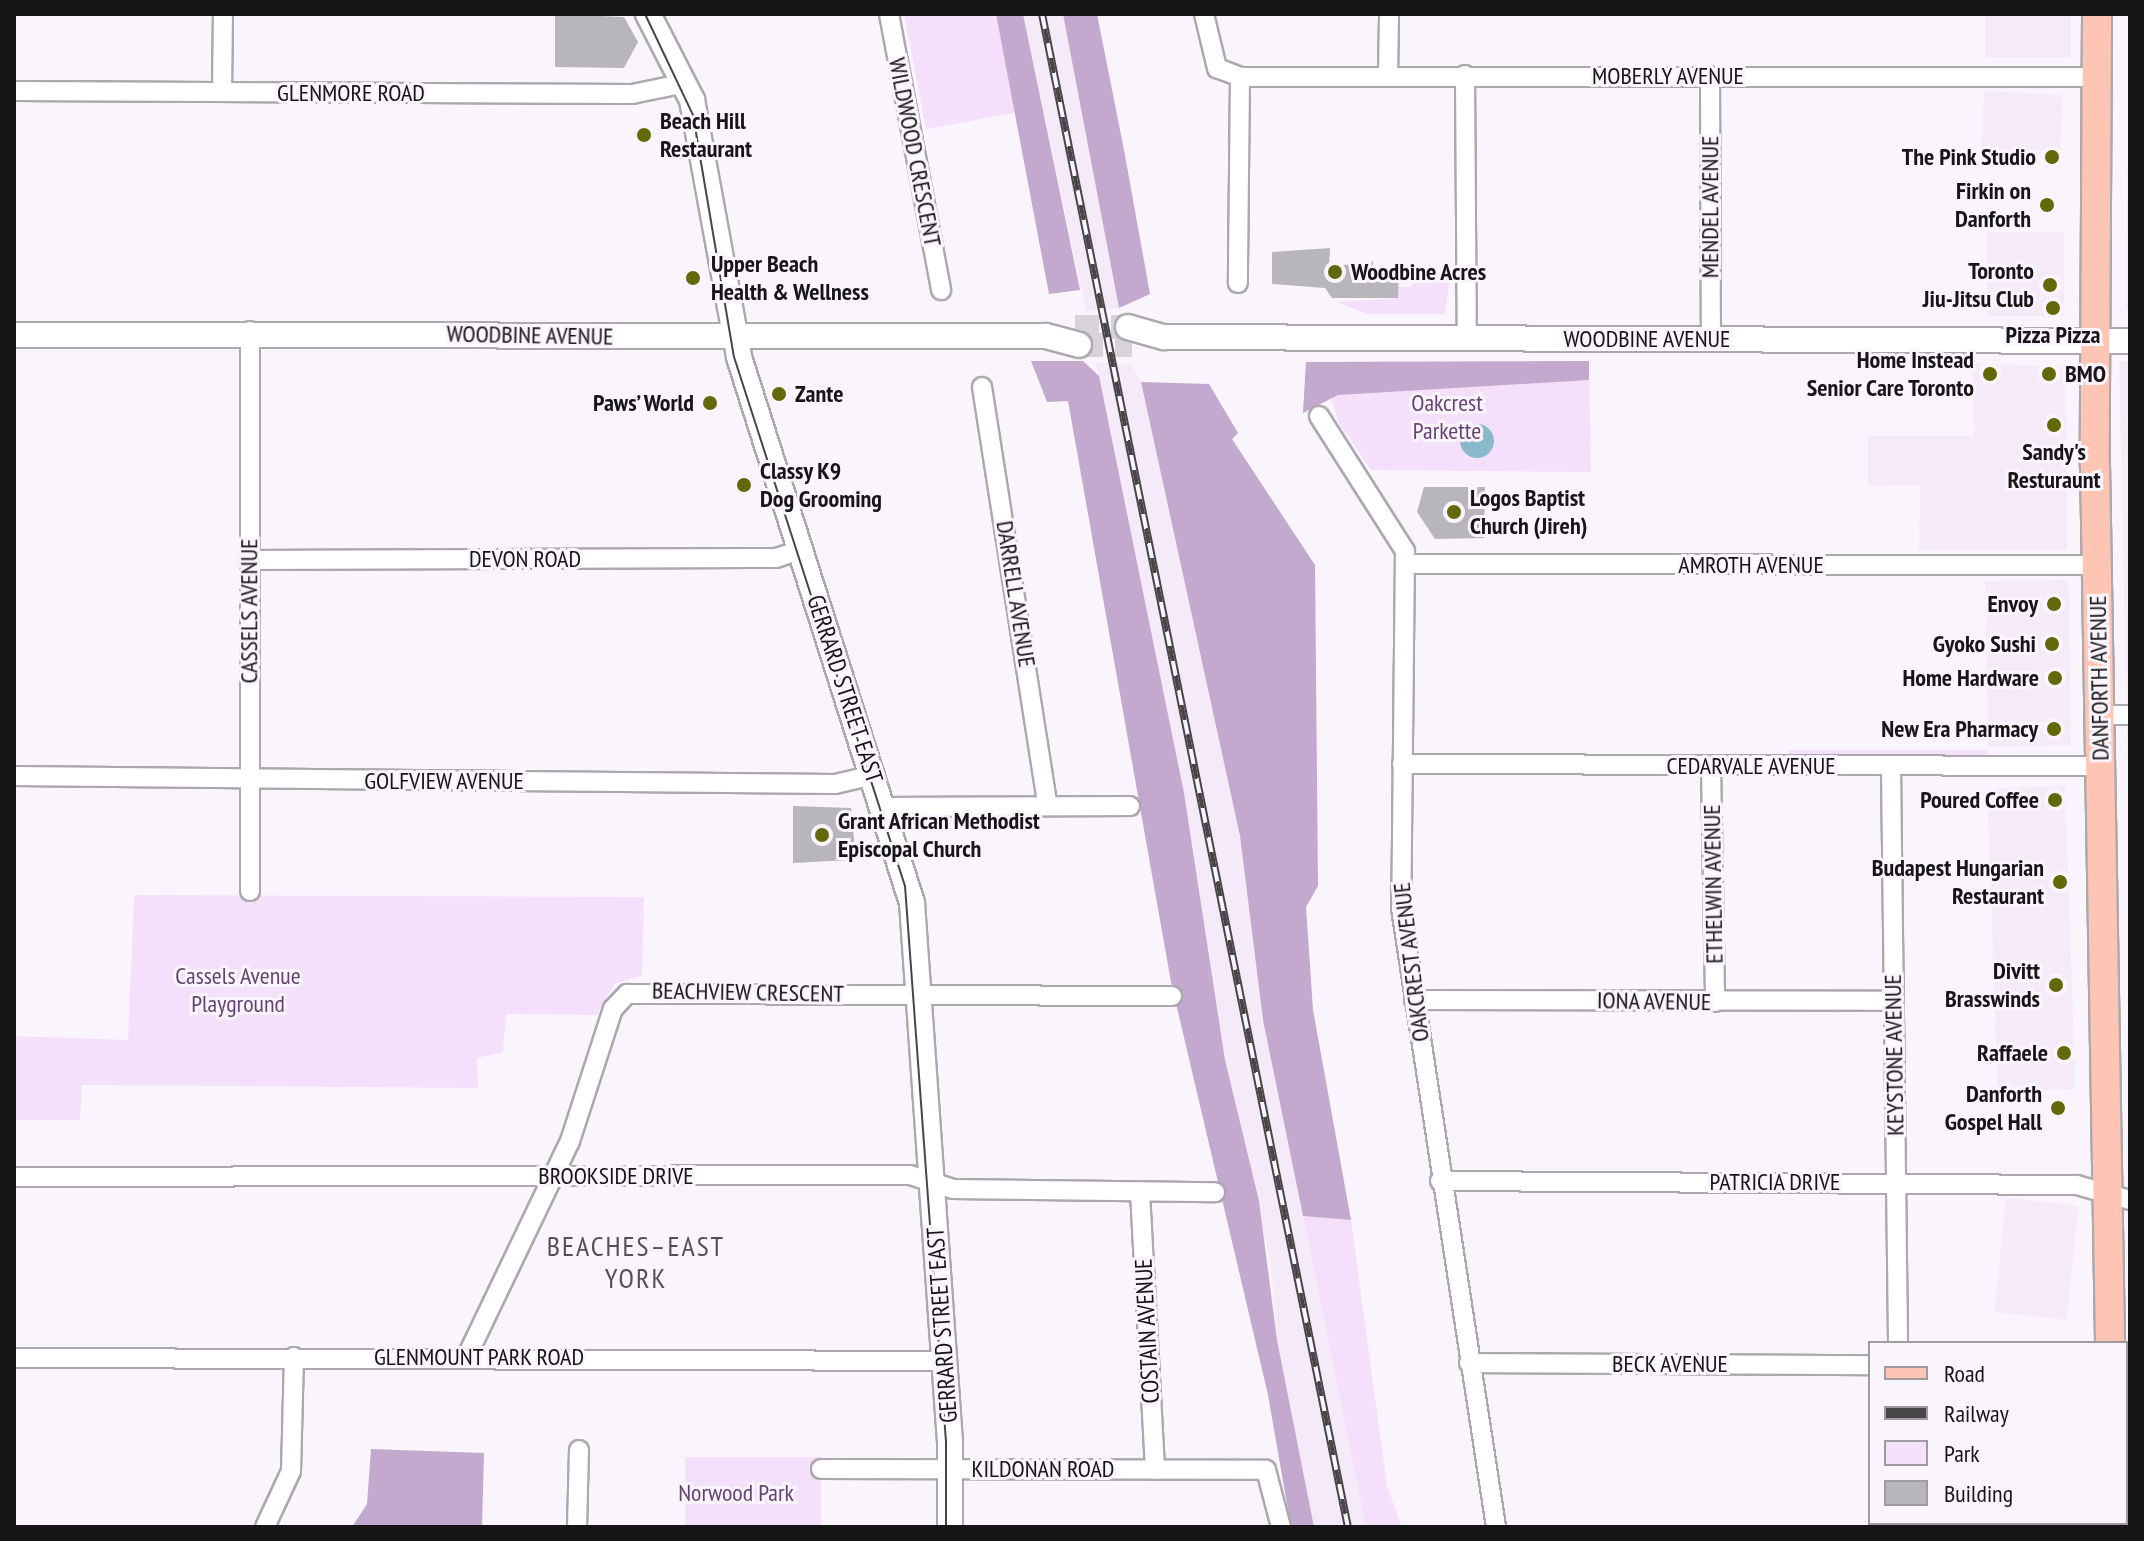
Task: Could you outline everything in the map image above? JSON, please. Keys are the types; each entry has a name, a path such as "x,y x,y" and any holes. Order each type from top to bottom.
{"main road":[{"name":"GERRARD STREET EAST","path":"648,14 686,83 701,138 734,337 912,903 944,1361 950,1527"},
{"name":"DANFORTH AVENUE","path":"2097,14 2100,766 2119,1196 2110,1341"},
{"name":"WOODBINE AVENUE","path":"14,335 250,331 734,337 1077,336"},
{"name":"WOODBINE AVENUE","path":"1130,336 2130,341"}],"street":[{"path":"222,92 223,14"},
{"name":"WILDWOOD CRESCENT","path":"889,14 941,290"},
{"path":"1204,14 1217,68 1240,77 1238,283"},
{"path":"1388,74 1389,14"},
{"name":"MOBERLY AVENUE","path":"1240,77 1388,74 2097,77"},
{"path":"1465,75 1467,340"},
{"name":"MENDEL AVENUE","path":"1710,76 1711,339"},
{"name":"GLENMORE ROAD","path":"14,91 632,94 686,83"},
{"name":"CASSELS AVENUE","path":"250,331 250,891"},
{"name":"DARRELL AVENUE","path":"982,387 1047,802"},
{"name":"OAKCREST AVENUE","path":"1319,416 1390,526 1405,564 1401,908 1440,1181 1496,1527"},
{"name":"DEVON ROAD","path":"249,560 776,558 800,550"},
{"name":"AMROTH AVENUE","path":"1405,564 2097,565"},
{"path":"2100,715 2130,715"},
{"name":"CEDARVALE AVENUE","path":"1402,764 2100,766"},
{"name":"ETHELWIN AVENUE","path":"1711,766 1715,1002"},
{"name":"KEYSTONE AVENUE","path":"1891,767 1898,1341"},
{"name":"GOLFVIEW AVENUE","path":"14,776 835,784 873,775"},
{"path":"883,807 1047,802 1130,806"},
{"name":"BEACHVIEW CRESCENT","path":"467,1356 570,1141 613,1009 627,994 1172,996"},
{"name":"IONA AVENUE","path":"1414,1000 1893,1001"},
{"name":"BROOKSIDE DRIVE","path":"14,1177 912,1175 953,1189 1215,1192"},
{"name":"PATRICIA DRIVE","path":"1440,1181 2077,1185 2119,1196"},
{"name":"COSTAIN AVENUE","path":"1140,1192 1155,1470"},
{"name":"GLENMOUNT PARK ROAD","path":"14,1358 467,1356 944,1361"},
{"path":"265,1527 291,1471 294,1357"},
{"name":"BECK AVENUE","path":"1469,1363 1868,1365"},
{"path":"577,1527 579,1450"},
{"name":"KILDONAN ROAD","path":"821,1469 1266,1470 1281,1527"}],"shaded area":[{"path":"996,14 1023,14 1080,290 1049,294"},
{"path":"1023,14 1063,14 1119,308 1086,311"},
{"path":"1063,14 1097,14 1124,150 1150,294 1119,308"},
{"path":"1985,14 2071,14 2071,57 1985,57"},
{"path":"2130,14 2130,312 2126,307"},
{"path":"1984,91 2063,95 2060,152 1981,148"},
{"path":"1987,232 2064,232 2064,316 1987,316"},
{"path":"1031,361 1083,361 1099,376 1184,793 1225,1060 1259,1201 1277,1340 1314,1527 1291,1527 1268,1395 1171,982 1068,401 1047,402"},
{"path":"1589,361 1589,380 1338,395 1303,413 1306,362"},
{"path":"2119,361 2130,361 2130,886 2127,733"},
{"path":"1096,363 1132,365 1141,382 1240,836 1263,1020 1366,1527 1314,1527 1277,1340 1271,1265 1225,1060 1184,793"},
{"path":"1972,363 2066,367 2067,550 1919,550 1920,485 1868,486 1868,436 1974,436"},
{"path":"1141,382 1209,384 1238,433 1232,439 1315,565 1318,886 1306,907 1313,1010 1351,1220 1303,1216 1263,1020 1240,836"},
{"path":"2063,580 2069,585 2071,745 1988,747 1985,581"},
{"path":"2065,786 2076,1089 1998,1092 1987,789"},
{"path":"2006,1198 2079,1206 2067,1320 1994,1312"},
{"path":"371,1449 484,1453 482,1527 352,1527 367,1504"}],"green space":[{"path":"904,14 996,14 1015,113 926,129"},
{"path":"1418,277 1450,277 1445,314 1367,314 1337,302 1398,298 1398,287 1411,287"},
{"name":"Oakcrest Parkette","path":"1589,361 1591,472 1371,470 1339,423 1331,398 1303,413 1306,362"},
{"path":"1789,750 1987,750 1987,755 1789,755"},
{"name":"Cassels Avenue Playground","path":"134,895 644,897 642,976 615,983 597,1015 506,1014 503,1052 477,1058 478,1088 82,1085 80,1120 14,1120 14,1036 128,1040"},
{"path":"1303,1216 1351,1220 1387,1486 1402,1527 1366,1527"},
{"name":"Norwood Park","path":"685,1457 821,1457 821,1527 685,1527"}],"water":[{"path":"1477,424 1489,429 1494,441 1489,453 1477,458 1465,453 1460,441 1465,429"}],"building":[{"path":"555,14 624,17 638,42 624,68 555,67"},
{"name":"Woodbine Acres","path":"1330,248 1329,267 1373,261 1373,267 1399,267 1398,298 1332,298 1325,288 1272,284 1272,252"},
{"name":"Logos Baptist Church (Jireh)","path":"1424,487 1485,487 1484,538 1435,539 1417,512"},
{"name":"Grant African Methodist Episcopal Church","path":"793,806 851,808 855,848 850,860 793,863"}],"tunnel":[{"path":"1075,327 1128,327"},
{"path":"1079,345 1132,345"}],"tram line":[{"path":"645,14 693,115 734,357 905,886 946,1441 946,1527"}],"railway":[{"path":"1042,14 1348,1527"}],"place":[{"name":"Beach Hill Restaurant","path":"644,135"},
{"name":"The Pink Studio","path":"2052,157"},
{"name":"Firkin on Danforth","path":"2047,205"},
{"name":"Woodbine Acres","path":"1335,272"},
{"name":"Upper Beach Health & Wellness","path":"693,278"},
{"name":"Toronto Jiu-Jitsu Club","path":"2050,285"},
{"name":"Pizza Pizza","path":"2053,308"},
{"name":"Home Instead Senior Care Toronto","path":"1990,374"},
{"name":"BMO","path":"2049,374"},
{"name":"Zante","path":"779,394"},
{"name":"Paws’ World","path":"710,403"},
{"name":"Sandy's Resturaunt","path":"2054,425"},
{"name":"Classy K9 Dog Grooming","path":"744,485"},
{"name":"Logos Baptist Church (Jireh)","path":"1454,512"},
{"name":"Envoy","path":"2054,604"},
{"name":"Gyoko Sushi","path":"2052,644"},
{"name":"Home Hardware","path":"2055,678"},
{"name":"New Era Pharmacy","path":"2054,729"},
{"name":"Poured Coffee","path":"2055,800"},
{"name":"Grant African Methodist Episcopal Church","path":"822,835"},
{"name":"Budapest Hungarian Restaurant","path":"2060,882"},
{"name":"Divitt Brasswinds","path":"2056,985"},
{"name":"Raffaele","path":"2064,1053"},
{"name":"Danforth Gospel Hall","path":"2058,1108"}],"district":[{"name":"BEACHES–EAST YORK","path":"636,1262"}]}
